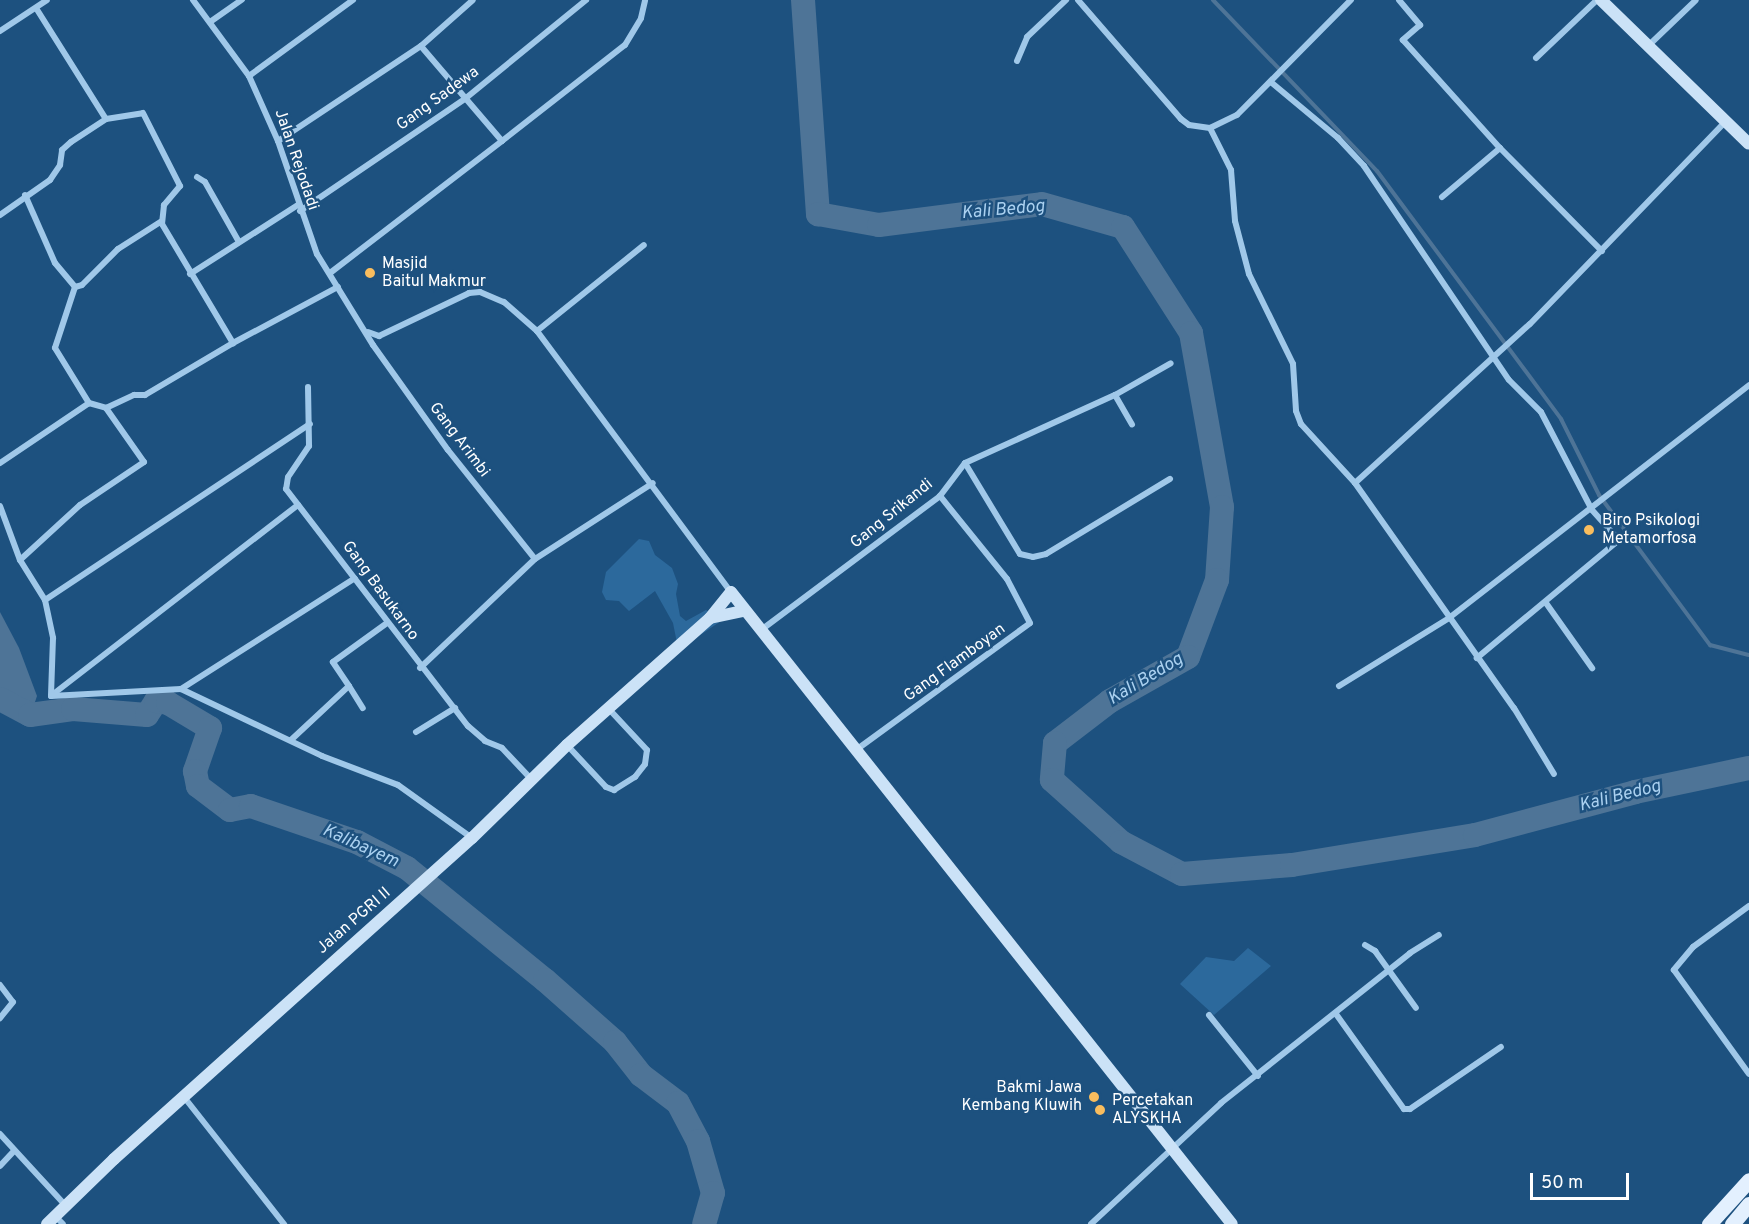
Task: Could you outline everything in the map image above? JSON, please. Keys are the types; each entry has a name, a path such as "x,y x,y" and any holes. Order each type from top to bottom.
{"main road":[{"path":"1722,1222 1749,1180"},
{"path":"1722,1222 1749,1204"}],"street":[{"path":"0,31 47,0"},
{"name":"Jalan Rejodadi","path":"193,0 249,76 278,141 299,208 330,273 368,332"},
{"path":"210,22 242,0"},
{"path":"249,76 353,0"},
{"path":"278,141 421,46 473,0"},
{"name":"Gang Sadewa","path":"190,274 239,242 299,208 466,98 586,0"},
{"path":"330,273 625,45 641,18 645,0"},
{"path":"1017,61 1027,37 1066,0"},
{"path":"1078,0 1181,119 1189,125 1210,128 1237,116 1285,70 1351,0"},
{"path":"1399,0 1419,24 1403,40 1500,148 1602,251"},
{"path":"1536,58 1599,0 1748,142"},
{"path":"1648,46 1696,0"},
{"path":"36,8 106,119"},
{"path":"421,46 502,141"},
{"path":"1274,81 1338,138 1364,166 1496,357 1541,412 1592,510 1618,540 1546,603 1477,658"},
{"path":"0,215 55,173 62,150 106,119 143,113 180,186 164,205 162,221 190,274 233,343"},
{"path":"1355,483 1496,357 1602,251 1725,122"},
{"path":"1210,128 1232,176 1235,221 1249,273 1293,364 1297,417 1355,483 1514,708 1554,774"},
{"path":"1442,197 1500,148"},
{"path":"197,177 205,182 239,242"},
{"path":"26,195 55,263 75,287"},
{"path":"75,287 82,285 118,249 162,221"},
{"path":"537,331 644,245"},
{"path":"20,560 80,505 144,462 105,408 89,403 55,348 75,287"},
{"path":"105,408 134,395 145,396 233,343 339,287"},
{"path":"368,332 380,336 469,293 480,292 504,302 537,331 653,483 743,611 761,630 1232,1224"},
{"name":"Gang Arimbi","path":"368,332 448,450 535,559"},
{"name":"Gang Srikandi","path":"761,630 940,496 965,463 1114,394 1171,363"},
{"path":"1338,686 1449,618 1614,493 1749,385"},
{"name":"Gang Basukarno","path":"308,387 309,446 285,484 298,505 355,578 420,668 468,726 485,741 502,748 532,780"},
{"path":"1114,394 1132,424"},
{"path":"0,463 89,403"},
{"path":"45,600 309,424"},
{"path":"965,463 1020,554 1033,557 1046,554 1170,479"},
{"path":"420,668 535,559 653,483"},
{"name":"Gang Flamboyan","path":"855,750 1030,623 1007,579 940,496"},
{"path":"51,696 298,505"},
{"path":"0,506 20,560 45,600 53,638 51,696"},
{"path":"181,689 355,578"},
{"name":"Jalan PGRI II","path":"55,1221 66,1206 184,1097 472,838 567,745 710,618 730,592"},
{"path":"1546,603 1592,668"},
{"name":"Jalan PGRI II","path":"710,618 743,611"},
{"path":"363,708 333,662 387,623"},
{"path":"291,740 349,686"},
{"path":"51,696 181,689 291,740 398,784 472,838"},
{"path":"416,732 455,708"},
{"path":"567,745 606,787 614,790 635,777 645,764 647,750 608,708"},
{"path":"1749,906 1693,947 1674,970 1749,1074"},
{"path":"1091,1224 1221,1103 1258,1076 1410,953 1439,936"},
{"path":"1365,945 1390,971 1416,1008"},
{"path":"0,985 14,1002 0,1018"},
{"path":"1336,1014 1404,1109 1410,1109 1501,1047"},
{"path":"1209,1015 1258,1076"},
{"path":"184,1097 284,1224"},
{"path":"0,1134 66,1206"},
{"path":"0,1166 14,1150"}],"shaded area":[{"path":"639,539 649,541 655,555 672,568 678,584 676,594 680,616 686,621 706,610 721,621 693,640 677,643 673,623 655,591 629,611 619,601 606,600 602,592 606,572"},
{"path":"0,612 19,648 37,696 27,726 0,711"},
{"path":"1248,948 1271,966 1214,1015 1180,984 1206,957 1234,961"}],"waterway":[{"name":"Kali Bedog","path":"803,0 818,214 879,225 1042,204 1123,227 1191,333 1222,507 1217,580 1188,657 1110,701 1055,743 1052,780 1121,842 1182,874 1292,865 1475,835 1635,792 1749,768"},
{"path":"1213,0 1377,171 1561,419 1599,495 1710,645 1749,655"},
{"name":"Kalibayem","path":"0,699 30,715 73,709 147,715 156,701 168,703 210,728 195,771 198,786 230,810 251,806 357,842 407,868 545,980 615,1042 641,1075 678,1103 698,1141 713,1193 704,1224"}],"place":[{"name":"Masjid Baitul Makmur","path":"370,273"},
{"name":"Biro Psikologi Metamorfosa","path":"1589,530"},
{"name":"Bakmi Jawa Kembang Kluwih","path":"1094,1097"},
{"name":"Percetakan ALYSKHA","path":"1100,1110"}]}
